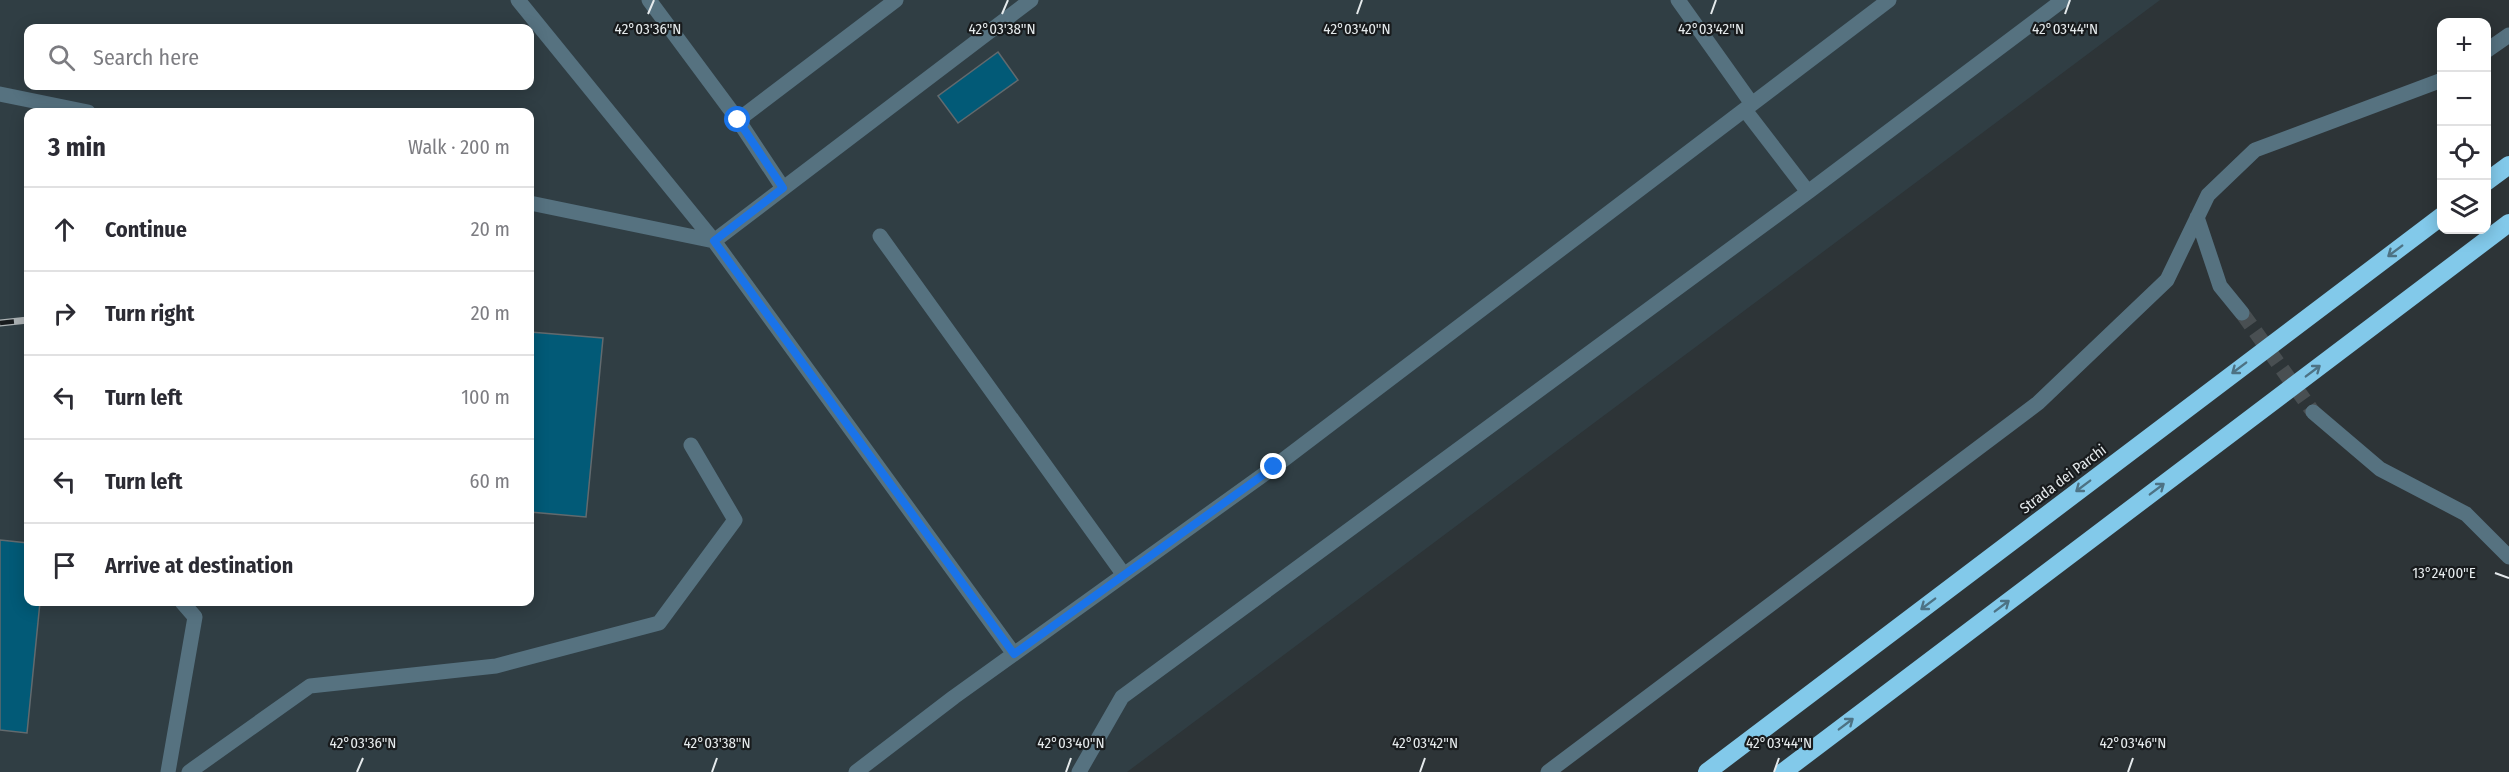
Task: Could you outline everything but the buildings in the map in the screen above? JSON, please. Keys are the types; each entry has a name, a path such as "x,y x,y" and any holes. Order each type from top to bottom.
{"highway":[{"path":"2490,180 2509,165"},
{"name":"Strada dei Parchi","path":"1707,772 2437,220"},
{"path":"1783,772 2509,224"}],"lane":[{"path":"518,0 714,241 1014,654"},
{"path":"649,0 738,120 783,188"},
{"path":"738,120 896,0"},
{"path":"534,204 714,241 1031,0"},
{"path":"1678,0 1748,107 1808,192"},
{"path":"856,772 1014,654 1284,460 1889,0"},
{"path":"1079,772 1122,697 1808,192 2063,0"},
{"path":"2491,48 2509,35"},
{"path":"1548,772 2038,403 2167,280 2208,195 2255,150 2437,82"},
{"path":"0,94 68,108"},
{"path":"2197,217 2220,286 2242,313"},
{"path":"880,236 1124,575"},
{"path":"2313,412 2380,469 2466,514 2509,556"},
{"path":"189,772 310,686 496,666 659,623 735,520 691,445"},
{"path":"168,772 195,617 185,606"}],"shaded area":[{"path":"0,0 2160,0 1127,772 0,772"}],"tunnel":[{"path":"2242,313 2313,412"}],"railway":[{"path":"0,323 24,320"}],"route":[{"path":"738,120 783,188 714,241 1014,654 1274,467"}]}
